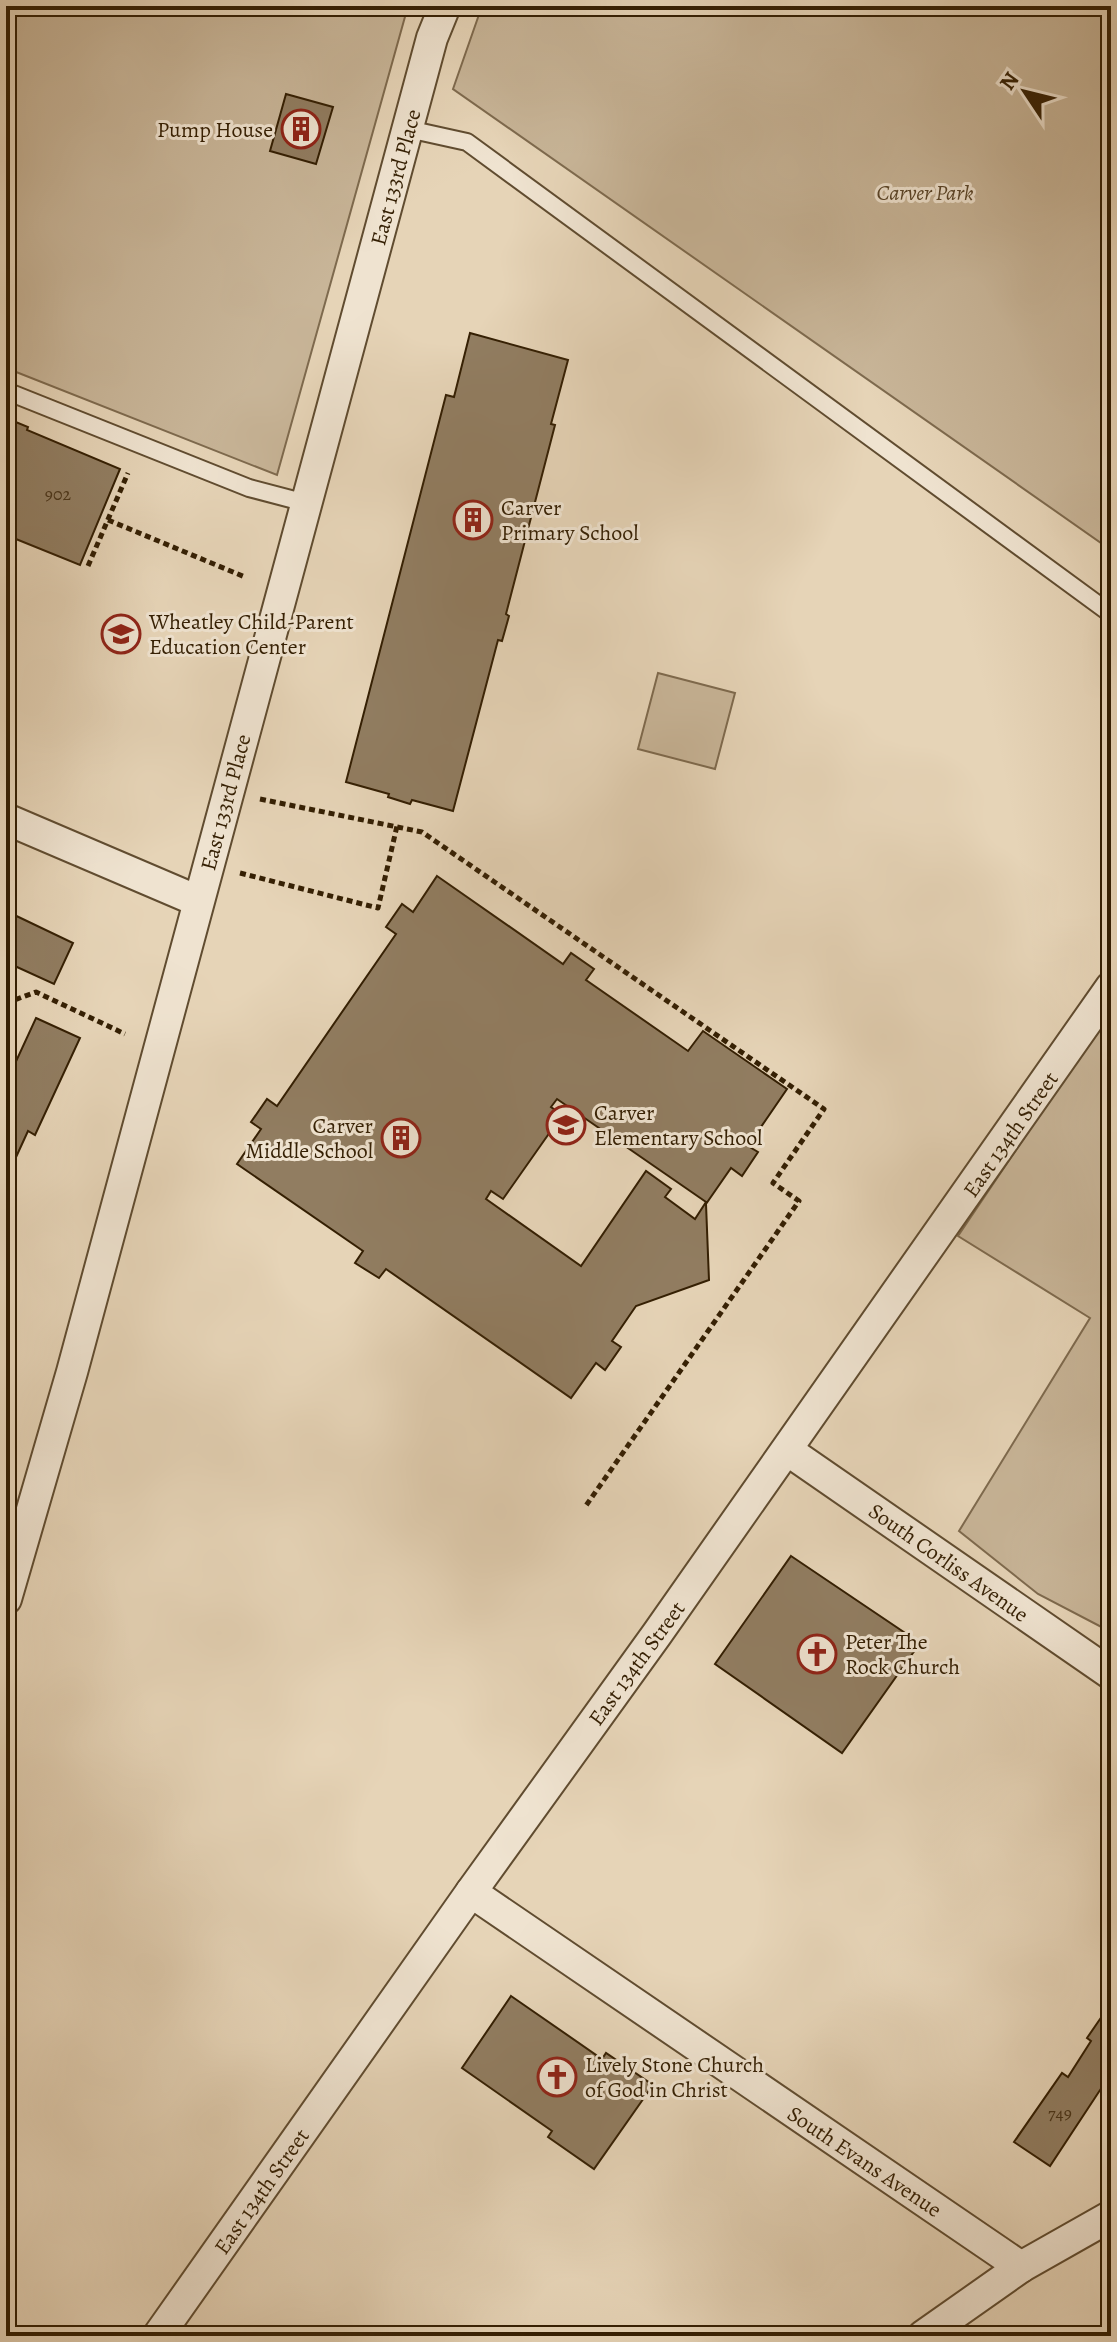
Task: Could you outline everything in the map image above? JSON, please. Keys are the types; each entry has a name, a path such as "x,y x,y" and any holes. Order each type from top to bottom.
{"street":[{"name":"East 133rd Place","path":"6,1599 72,1372 432,38 445,6"},
{"path":"6,819 198,901"},
{"name":"East 134th Street","path":"158,2336 787,1450 1111,987"},
{"name":"South Corliss Avenue","path":"787,1450 1111,1674"},
{"name":"South Evans Avenue","path":"471,1892 1021,2267"},
{"path":"923,2336 1021,2267 1111,2216"}],"lane":[{"path":"408,129 467,142 1111,614"},
{"path":"6,391 249,488 306,503"}],"path":[{"path":"88,566 128,473"},
{"path":"108,520 245,577"},
{"path":"260,799 422,832 824,1109 773,1183 799,1201 585,1507"},
{"path":"238,873 378,908 397,826"},
{"path":"6,1003 36,992 125,1034"}],"green space":[{"path":"6,6 408,6 277,475 6,368"},
{"name":"Carver Park","path":"482,6 1111,6 1111,550 453,89"},
{"path":"658,673 735,693 715,769 638,749"},
{"path":"1111,1009 1111,1632 1038,1594 959,1531 1090,1318 958,1236"}],"building":[{"name":"Pump House","path":"286,94 333,107 316,164 270,151"},
{"name":"Carver Primary School","path":"470,333 568,360 551,424 555,425 506,614 509,616 502,641 498,640 453,811 412,800 410,804 388,797 389,794 346,782 446,395 454,397"},
{"path":"6,418 120,469 80,565 6,535"},
{"name":"Carver Middle School","path":"437,876 563,964 571,953 594,969 586,980 688,1051 703,1031 787,1089 748,1146 758,1152 742,1176 731,1168 706,1204 709,1280 636,1306 612,1341 621,1347 605,1370 596,1363 571,1398 386,1269 379,1278 355,1263 363,1251 237,1164 261,1129 251,1122 267,1099 277,1106 396,934 386,927 402,904 413,912","holes":["557,1099 706,1202 695,1219 665,1197 671,1189 646,1171 581,1266 486,1199 491,1191 503,1199 562,1115 551,1107"]},
{"path":"6,911 73,943 54,984 6,962"},
{"path":"36,1018 80,1038 35,1135 28,1131 6,1179 6,1083"},
{"name":"Peter The Rock Church","path":"791,1556 920,1643 842,1753 715,1664"},
{"name":"Lively Stone Church of God in Christ","path":"511,1996 602,2059 606,2053 653,2085 594,2169 548,2137 552,2131 462,2068"},
{"path":"1109,2006 1111,2082 1106,2081 1050,2166 1014,2142 1062,2073 1068,2077 1091,2041 1087,2038"}],"place":[{"name":"Pump House","path":"301,129"},
{"name":"Carver Primary School","path":"473,520"},
{"name":"Wheatley Child-Parent Education Center","path":"121,634"},
{"name":"Carver Elementary School","path":"566,1125"},
{"name":"Carver Middle School","path":"401,1138"},
{"name":"Peter The Rock Church","path":"817,1654"},
{"name":"Lively Stone Church of God in Christ","path":"557,2077"}]}
